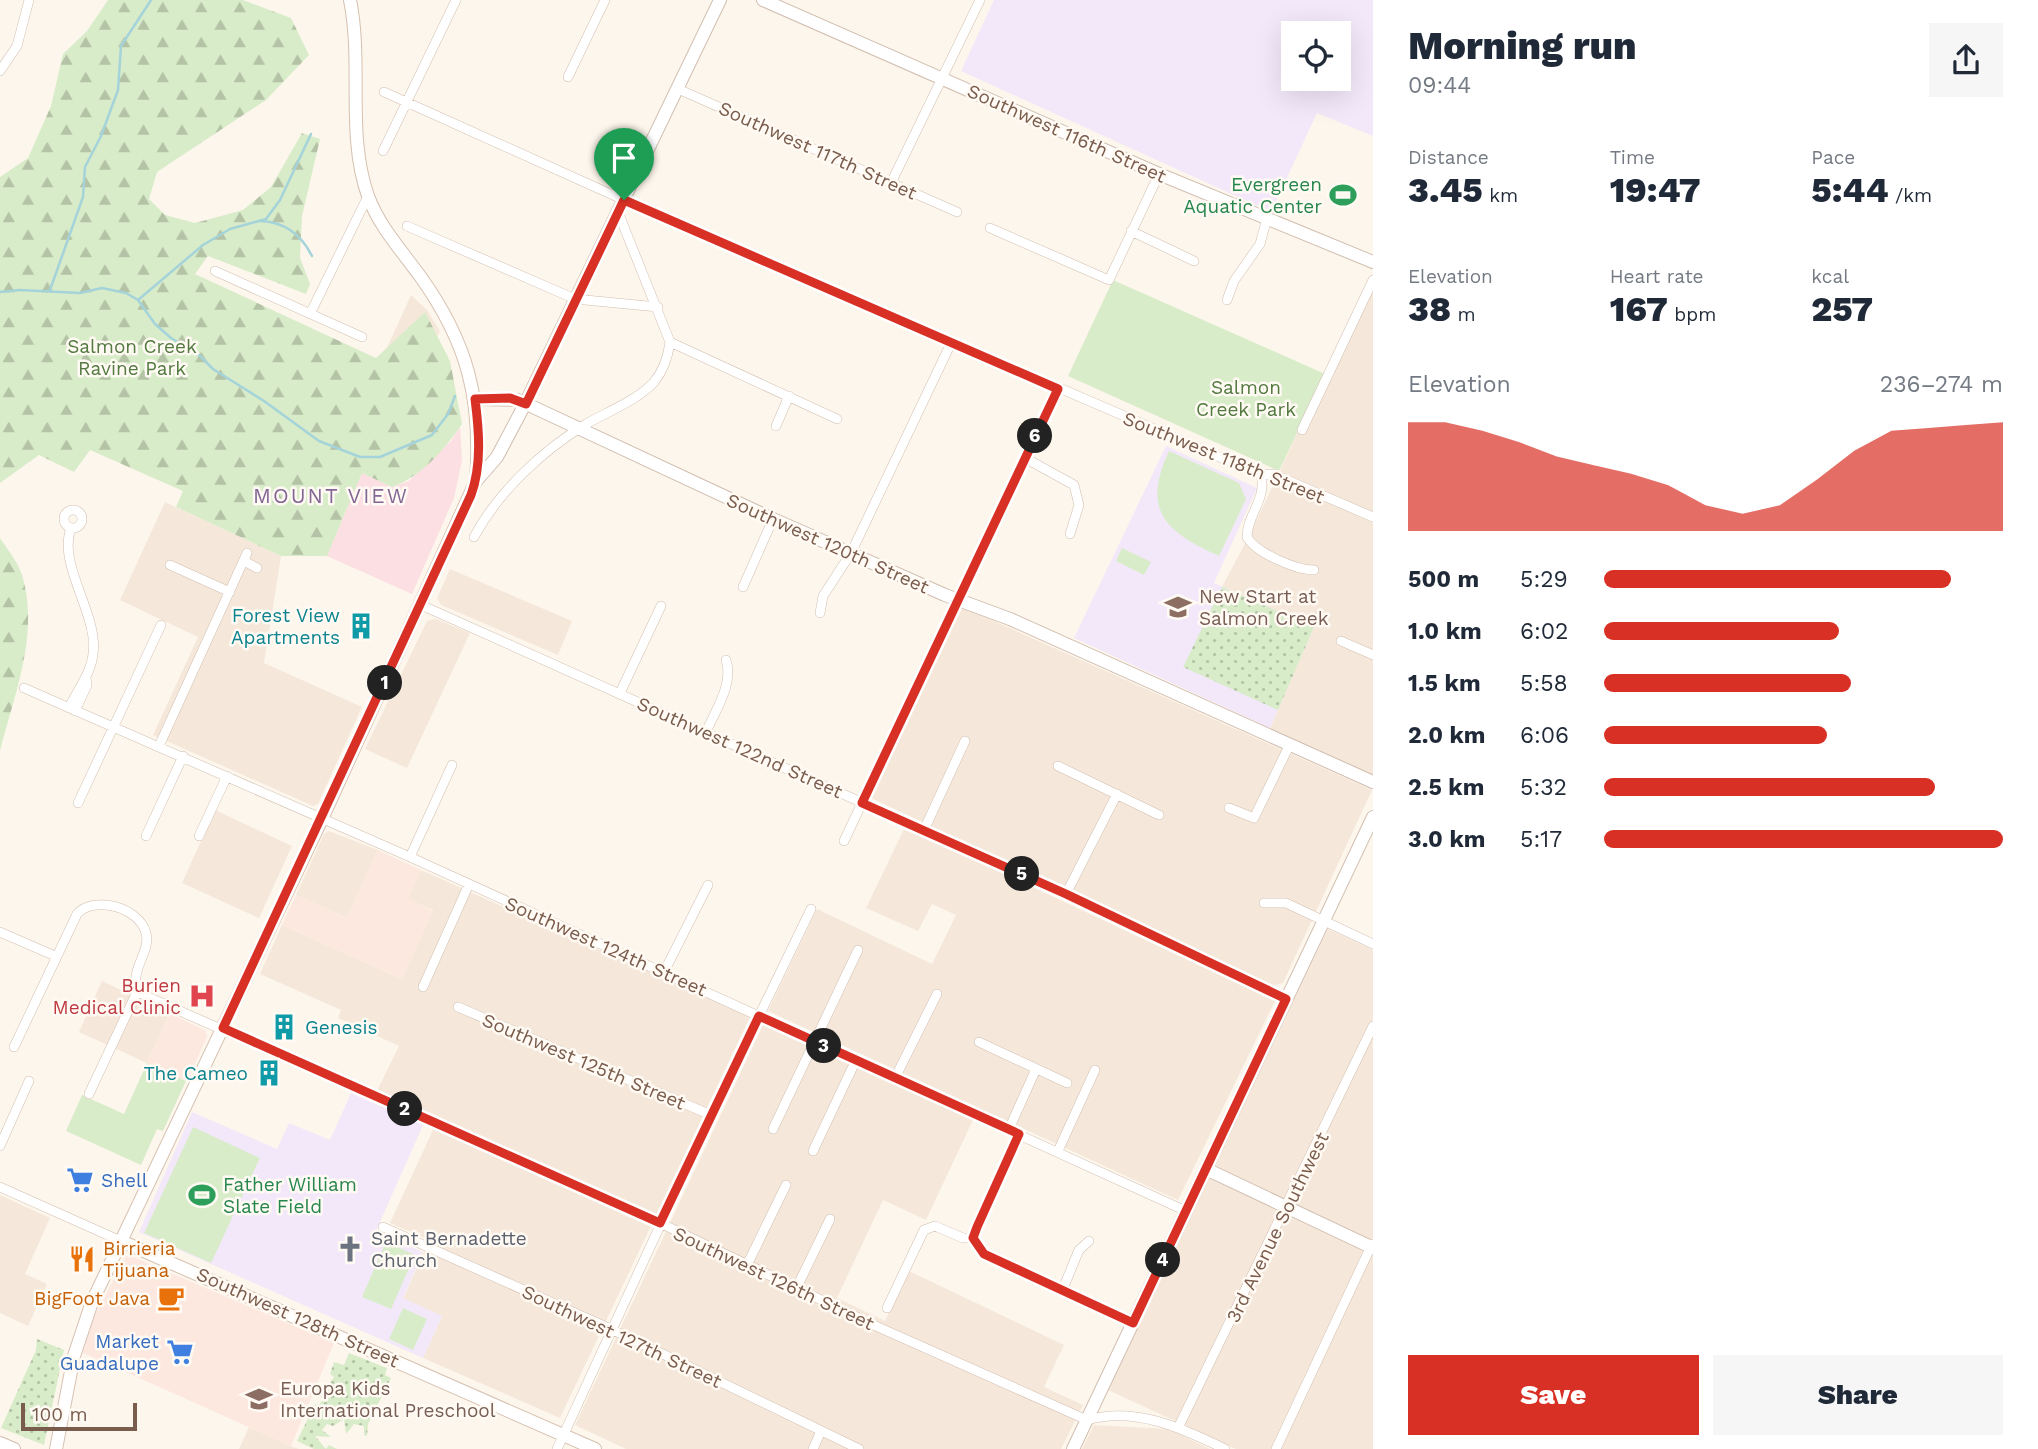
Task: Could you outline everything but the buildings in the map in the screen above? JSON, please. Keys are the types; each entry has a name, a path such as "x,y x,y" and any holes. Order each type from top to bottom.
{"street":[{"path":"0,71 17,46 29,0"},
{"path":"350,0 357,75 357,144 368,196 394,243 451,322 471,376 475,399 478,440 476,481"},
{"path":"383,151 456,0"},
{"path":"568,77 605,0"},
{"path":"55,1449 79,1337 121,1241 322,819 476,481 497,457 526,404 720,0"},
{"name":"Southwest 116th Street","path":"764,0 1159,174 1373,262"},
{"path":"891,183 980,0"},
{"name":"Southwest 117th Street","path":"678,89 957,212"},
{"name":"Southwest 118th Street","path":"384,92 621,206 952,341 1261,475 1273,474 1373,517"},
{"path":"990,228 1109,280 1159,174"},
{"path":"310,314 368,196"},
{"path":"474,537 494,506 520,478 579,429 649,387 665,364 670,342 621,206"},
{"path":"1227,299 1234,281 1260,244 1267,218"},
{"path":"407,226 575,299 658,307"},
{"path":"1131,232 1194,261"},
{"path":"215,271 362,337"},
{"path":"1302,430 1373,280"},
{"path":"820,613 823,596 851,553 952,341"},
{"path":"670,342 836,419"},
{"path":"844,841 1058,389"},
{"path":"776,426 789,396"},
{"name":"Southwest 120th Street","path":"475,399 510,398 526,404 773,519 957,599 1010,618 1373,782"},
{"path":"1025,458 1074,485 1079,505 1070,534"},
{"path":"1261,475 1264,490 1247,528 1251,544 1305,570 1314,570"},
{"path":"743,587 773,519"},
{"path":"71,528 70,553 93,639 94,654 86,678 87,685 72,710"},
{"path":"159,746 245,557 257,568"},
{"path":"170,565 230,592"},
{"name":"Southwest 122nd Street","path":"421,606 1066,894 1286,999"},
{"path":"620,693 661,606"},
{"path":"78,803 162,625"},
{"path":"1340,640 1373,655"},
{"path":"706,732 725,689 728,673 726,660"},
{"name":"Southwest 124th Street","path":"24,688 470,884 1186,1211"},
{"path":"924,830 965,741"},
{"path":"1229,808 1254,818 1289,746"},
{"path":"146,836 183,756"},
{"path":"410,857 452,765"},
{"path":"1058,766 1159,815"},
{"path":"200,836 227,776"},
{"path":"1066,894 1117,794"},
{"path":"1073,1449 1373,817"},
{"path":"423,987 470,884"},
{"path":"664,972 708,885"},
{"path":"1264,903 1286,903 1373,944"},
{"path":"14,1047 55,956 82,909 90,904 102,904 134,918 146,933 146,944 135,974 137,992 89,1094"},
{"path":"557,1449 710,1115 811,909"},
{"path":"0,932 55,956"},
{"path":"773,1129 858,950"},
{"name":"Southwest 126th Street","path":"137,992 660,1223 796,1289 1087,1420 1116,1416 1179,1426 1207,1445 1225,1449"},
{"path":"895,1078 937,994"},
{"name":"Southwest 125th Street","path":"458,1007 710,1115"},
{"name":"3rd Avenue Southwest","path":"1179,1426 1373,1026"},
{"path":"979,1042 1067,1083"},
{"path":"813,1151 856,1060"},
{"path":"1009,1129 1037,1069"},
{"path":"1058,1151 1095,1070"},
{"path":"0,1146 29,1082"},
{"path":"1019,1134 973,1238 984,1254 1133,1323"},
{"path":"1206,1169 1372,1246 1276,1449"},
{"path":"747,1265 786,1185"},
{"name":"Southwest 128th Street","path":"0,1187 595,1449"},
{"path":"796,1289 830,1219"},
{"name":"Southwest 126th Street","path":"887,1308 924,1230 935,1226 963,1238 973,1238"},
{"name":"Southwest 127th Street","path":"383,1227 611,1329 859,1449"},
{"path":"1062,1291 1079,1250 1089,1241"},
{"path":"813,1449 821,1431"},
{"path":"0,1443 14,1449"}],"shaded area":[{"path":"994,0 1373,0 1373,136 1317,113 1271,212 961,71"},
{"path":"1373,287 1373,777 1270,728 1314,627 1222,587 1253,528 1325,374"},
{"path":"411,295 427,310 440,331 419,378 381,361"},
{"path":"460,427 462,460 454,498 412,594 327,556 362,473 392,487 409,481 451,441"},
{"name":"New Start at Salmon Creek","path":"1166,446 1257,488 1214,583 1314,627 1270,728 1074,638"},
{"path":"165,502 281,556 264,663 362,707 318,804 313,806 153,735 198,637 120,600"},
{"path":"450,569 572,621 558,655 441,605 437,598"},
{"path":"958,605 1372,790 1283,983 1271,986 871,798"},
{"path":"436,619 470,633 407,768 365,749 427,621"},
{"path":"215,810 292,846 259,918 182,883"},
{"path":"905,827 1275,1001 1178,1200 768,1011 817,909 932,964 956,915 932,904 918,931 866,908"},
{"path":"329,831 378,850 347,918 296,895 324,834"},
{"path":"378,850 421,870 408,899 433,911 402,979 282,925 296,895 347,918"},
{"path":"421,870 750,1017 560,1418 423,1358 442,1316 403,1299 429,1240 390,1223 438,1119 377,1091 399,1046 338,1018 341,1010 260,974 282,925 402,979 433,910 407,899"},
{"path":"1328,929 1373,950 1373,1449 1236,1449 1108,1390"},
{"path":"102,981 170,1013 147,1063 79,1032"},
{"path":"170,1013 206,1031 207,1037 187,1081 147,1063"},
{"path":"763,1025 973,1120 926,1220 883,1200 837,1298 885,1321 909,1271 1064,1345 1044,1387 1083,1405 1061,1449 626,1449 575,1425"},
{"path":"351,1093 423,1125 376,1231 423,1252 403,1298 442,1316 423,1358 139,1232 192,1112 277,1149 289,1123 330,1140"},
{"path":"0,1195 50,1218 25,1274 47,1284 28,1326 0,1313"},
{"path":"126,1256 334,1343 291,1446 83,1353 92,1321"},
{"path":"1094,1425 1169,1429 1210,1449 1082,1449"},
{"path":"249,1427 291,1446 299,1449 239,1449"}],"green space":[{"name":"Salmon Creek Ravine Park","path":"108,0 243,0 291,18 309,55 266,100 157,172 149,199 165,215 195,223 243,210 271,187 302,133 320,139 302,216 300,258 310,284 306,294 208,256 195,274 376,358 425,312 450,361 462,424 432,461 403,482 392,487 362,473 327,556 281,556 176,507 183,491 90,450 74,472 39,455 0,483 0,177 28,158 51,106 63,54 87,31"},
{"name":"Salmon Creek Park","path":"1113,280 1325,374 1279,471 1068,376"},
{"path":"1169,451 1239,483 1246,499 1219,556 1185,538 1164,517 1159,504 1158,489"},
{"path":"0,538 22,575 28,619 23,664 0,751"},
{"path":"1122,548 1151,562 1144,575 1116,561"},
{"path":"1222,587 1314,627 1278,710 1183,667"},
{"path":"147,1063 186,1081 163,1131 157,1129 141,1165 66,1131 82,1095 124,1114"},
{"name":"Father William Slate Field","path":"193,1127 260,1158 211,1263 144,1233"},
{"path":"386,1242 415,1255 391,1309 362,1297"},
{"path":"403,1308 427,1319 413,1350 389,1339"},
{"path":"37,1339 64,1350 44,1445 1,1428 36,1350"},
{"path":"349,1353 387,1368 385,1375 391,1378 368,1424 367,1436 364,1435 364,1426 354,1424 346,1434 344,1419 333,1426 327,1424 322,1430 331,1437 315,1436 326,1449 314,1449 297,1441 315,1404 319,1405 324,1398 320,1396 334,1377 330,1374 334,1362 344,1365"}],"waterway":[{"path":"50,290 83,197 85,167 101,136 118,90 121,46 151,0"},
{"path":"138,300 203,245 230,229 266,219 280,200 311,134"},
{"path":"261,221 278,224 291,231 303,241 312,256"},
{"path":"0,292 20,290 80,293 102,288 126,293 138,300 155,324 171,338 199,355 213,369 264,401 319,441 360,457 380,457 432,435 448,414 455,396"}],"place":[{"name":"Evergreen Aquatic Center","path":"1343,195"},
{"name":"New Start at Salmon Creek","path":"1178,607"},
{"name":"Forest View Apartments","path":"361,626"},
{"name":"Burien Medical Clinic","path":"202,996"},
{"name":"Genesis","path":"284,1027"},
{"name":"The Cameo","path":"269,1073"},
{"name":"Shell","path":"80,1180"},
{"name":"Father William Slate Field","path":"202,1195"},
{"name":"Saint Bernadette Church","path":"350,1249"},
{"name":"Birrieria Tijuana","path":"82,1259"},
{"name":"BigFoot Java","path":"171,1298"},
{"name":"Market Guadalupe","path":"180,1352"},
{"name":"Europa Kids International Preschool","path":"259,1399"}],"district":[{"name":"MOUNT VIEW","path":"331,496"}],"route":[{"path":"624,200 838,290 1058,389 862,803 1066,894 1286,999 1133,1323 984,1254 976,1247 973,1238 977,1227 1019,1134 759,1016 660,1223 223,1028 471,495 476,481 478,440 475,399 510,398 526,404 624,200"}]}
